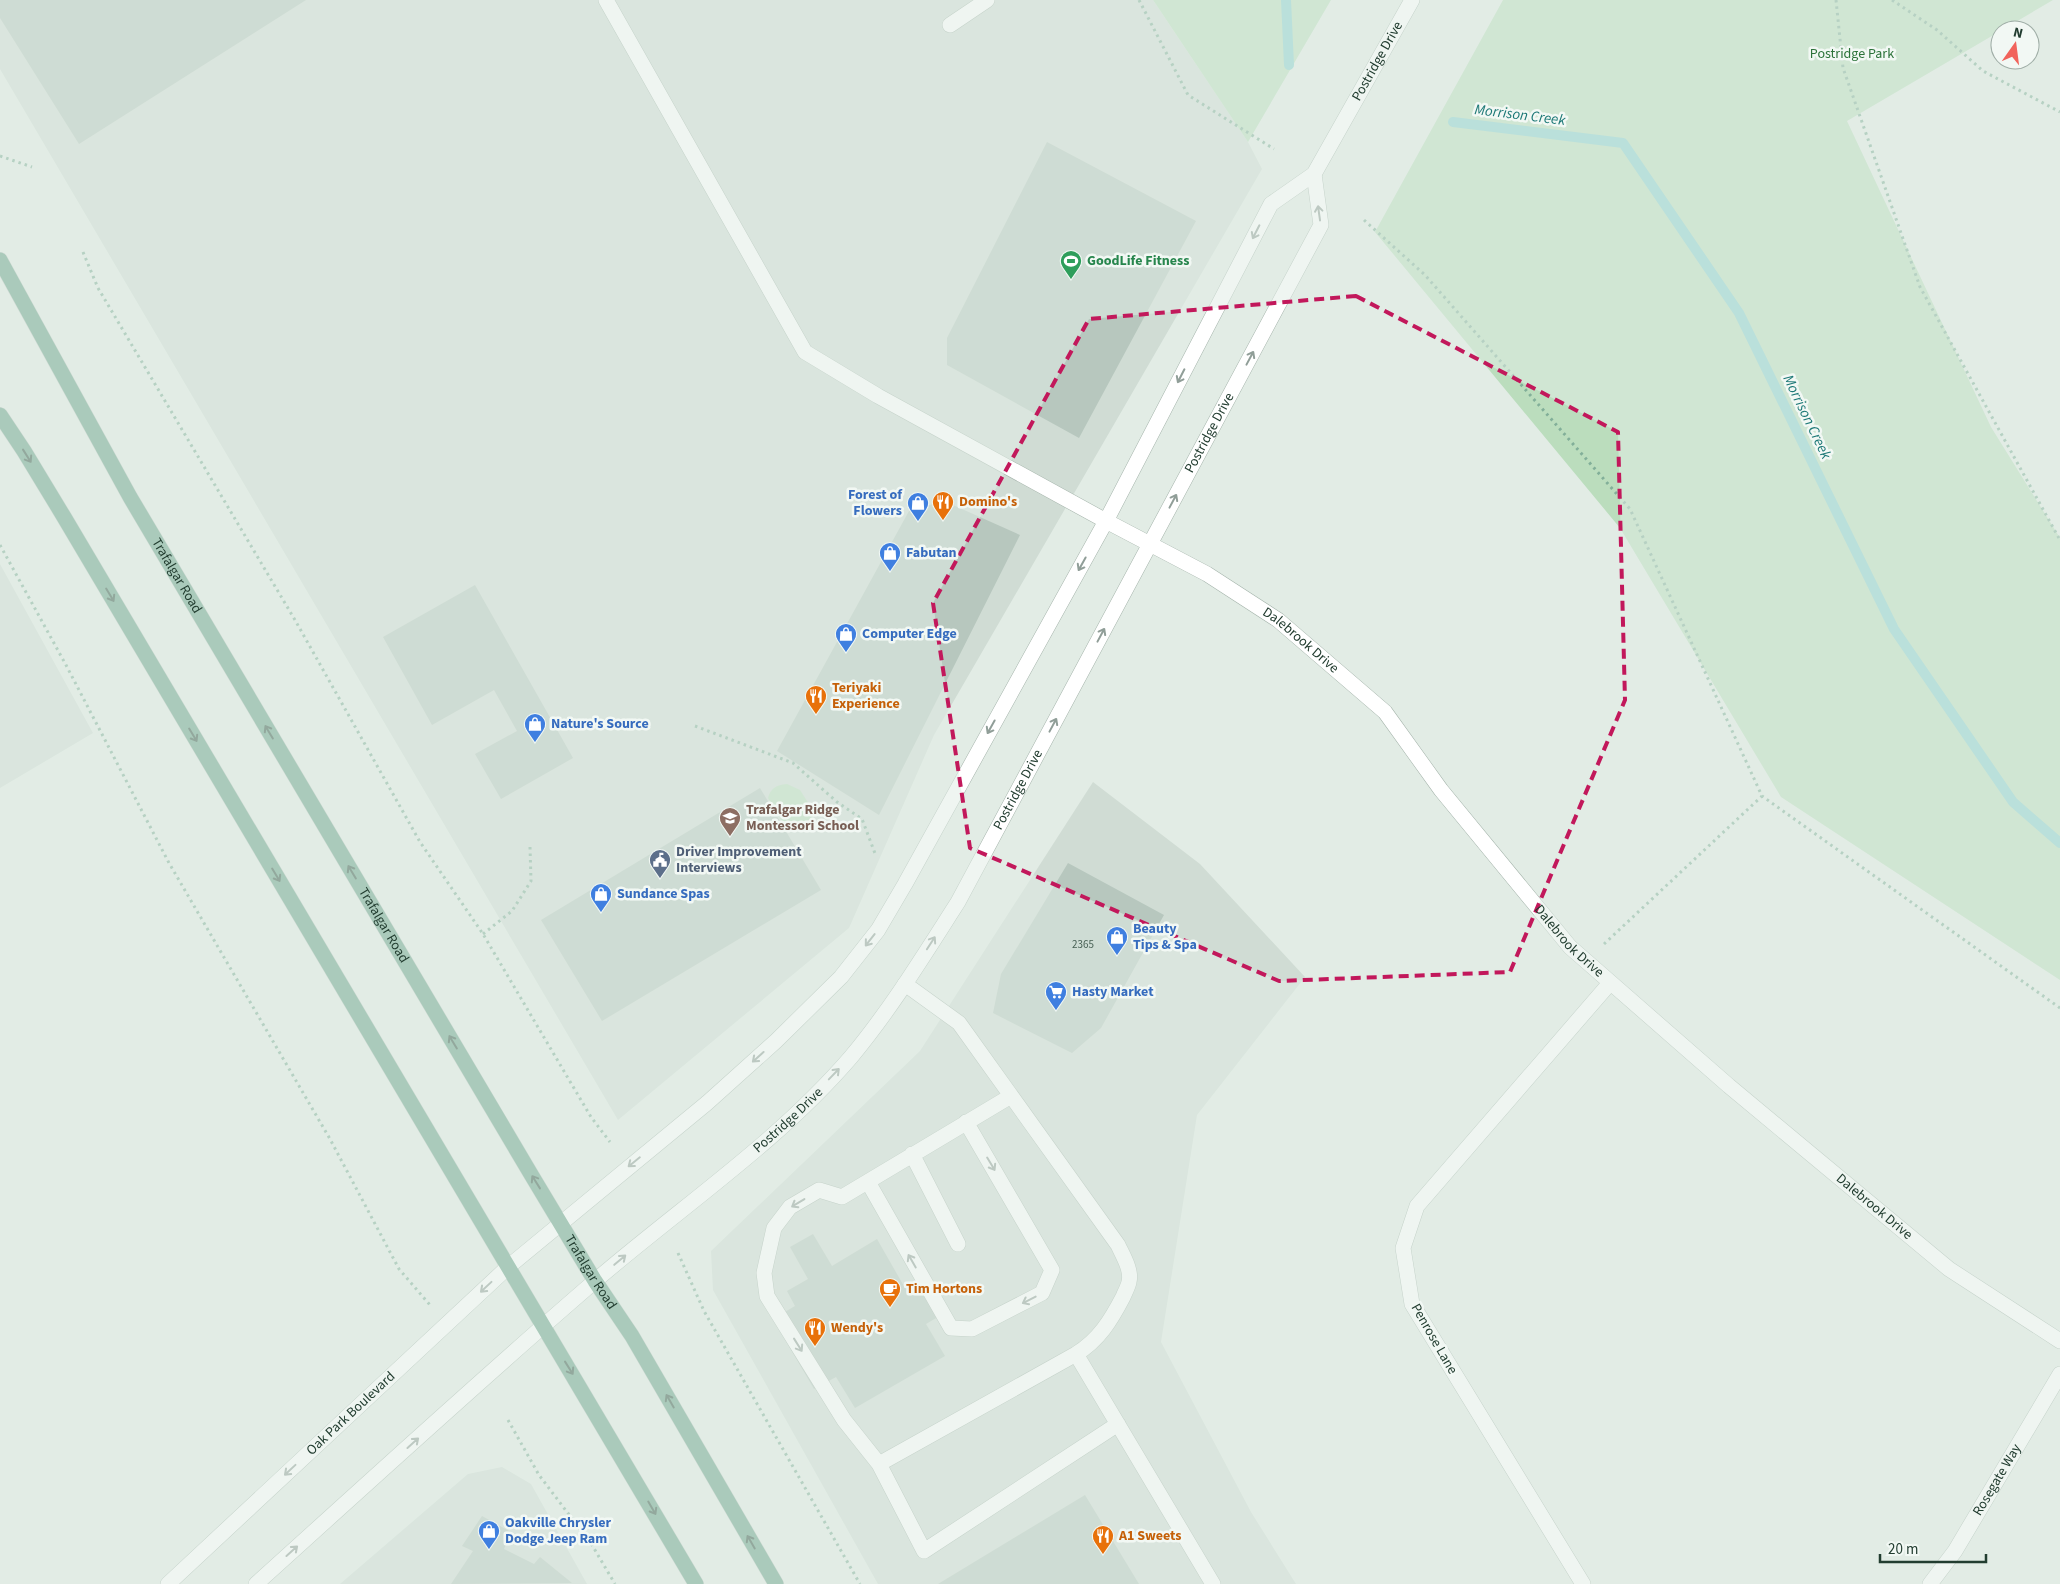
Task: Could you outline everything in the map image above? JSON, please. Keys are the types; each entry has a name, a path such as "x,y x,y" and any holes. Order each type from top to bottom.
{"main road":[{"name":"Trafalgar Road","path":"0,260 130,497 595,1281 632,1336 776,1584"},
{"path":"0,415 64,517 696,1584"}],"street":[{"name":"Dalebrook Drive","path":"606,0 805,352 872,393 1106,521 1208,574 1278,620 1385,712 1441,790 1570,947 1585,961 1737,1092 1949,1269 2060,1341"},
{"path":"950,25 988,0"},
{"name":"Postridge Drive","path":"536,1244 707,1103 776,1041 841,978 878,930 1106,521 1270,204 1314,174 1412,0"},
{"name":"Postridge Drive","path":"543,1327 661,1225 727,1175 790,1120 850,1057 905,984 958,902 1320,225 1314,174"},
{"name":"Penrose Lane","path":"1582,1584 1412,1304 1403,1248 1417,1206 1610,983"},
{"path":"880,1464 1087,1347 1101,1333 1113,1316 1129,1283 1129,1270 1118,1245 959,1023 905,984"},
{"path":"1011,1096 842,1197 819,1190 790,1207 774,1228 764,1274 767,1296 844,1420 880,1464 924,1551 1118,1424"},
{"path":"868,1182 950,1328 972,1329 1042,1293 1052,1270 966,1122"},
{"path":"912,1154 958,1244"},
{"name":"Oak Park Boulevard","path":"168,1584 508,1267 536,1244"},
{"path":"256,1584 543,1327"},
{"path":"1076,1354 1213,1584"},
{"name":"Rosegate Way","path":"1930,1584 1955,1550 2060,1374"}],"path":[{"path":"1139,0 1188,95 1274,149"},
{"path":"1836,0 1842,68 1920,287 2060,540"},
{"path":"1892,0 1937,30 1983,72 2060,112"},
{"path":"0,156 32,167"},
{"path":"1364,220 1425,275 1630,510 1762,796 2060,1008"},
{"path":"82,252 98,288 290,612 420,842 483,934 592,1117 610,1142"},
{"path":"0,545 66,665 168,863 330,1139 405,1278 414,1284 433,1309"},
{"path":"695,726 793,763 862,820 876,856"},
{"path":"1585,961 1762,796"},
{"path":"483,934 512,911 531,881 530,847"},
{"path":"678,1253 704,1311 860,1584"},
{"path":"508,1420 538,1475 592,1544 615,1584"}],"highlighted area":[{"path":"1356,296 1618,432 1625,700 1510,972 1279,981 970,848 933,603 1089,319"}],"shaded area":[{"path":"0,0 1153,0 1248,142 1262,169 934,735 849,928 618,1120 0,69"},
{"path":"0,564 93,733 0,788"},
{"path":"1093,782 1200,864 1305,977 1197,1115 1161,1342 1251,1512 1296,1584 878,1584 713,1290 711,1251 920,1051"},
{"path":"502,1467 531,1484 587,1584 340,1584 468,1474"}],"green space":[{"path":"1153,0 1331,0 1248,142"},
{"name":"Postridge Park","path":"1503,0 2053,0 2019,20 1990,20 1990,37 1847,121 1991,427 2060,538 2060,980 1781,797 1620,528 1375,232"},
{"path":"787,784 800,790 814,812 812,819 789,827 785,826 768,798 774,788"}],"building":[{"path":"0,0 306,0 79,144 0,18"},
{"name":"GoodLife Fitness","path":"1047,142 1196,221 1079,438 947,365 947,338"},
{"path":"944,501 1020,535 879,815 777,751 909,511"},
{"path":"475,585 573,758 501,799 475,754 517,731 494,690 432,725 383,637"},
{"path":"760,788 821,890 602,1021 541,920"},
{"path":"1068,863 1164,915 1101,1028 1072,1053 993,1013 1001,974"},
{"path":"813,1234 832,1266 877,1239 905,1288 922,1278 943,1314 926,1324 945,1356 855,1408 836,1377 814,1389 773,1319 795,1306 787,1291 808,1279 790,1247"},
{"path":"1085,1495 1139,1584 938,1584"},
{"name":"Oakville Chrysler Dodge Jeep Ram","path":"482,1516 511,1532 504,1549 534,1564 540,1557 572,1583 451,1584 473,1551 462,1546"}],"waterway":[{"name":"Morrison Creek","path":"1286,0 1289,65"},
{"name":"Morrison Creek","path":"1453,122 1623,143 1739,313 1894,629 2013,802 2060,843"}],"place":[{"name":"GoodLife Fitness","path":"1071,280"},
{"name":"Domino's","path":"943,521"},
{"name":"Forest of Flowers","path":"918,522"},
{"name":"Fabutan","path":"890,572"},
{"name":"Computer Edge","path":"846,653"},
{"name":"Teriyaki Experience","path":"816,715"},
{"name":"Nature's Source","path":"535,743"},
{"name":"Trafalgar Ridge Montessori School","path":"730,837"},
{"name":"Driver Improvement Interviews","path":"660,879"},
{"name":"Sundance Spas","path":"601,913"},
{"name":"Beauty Tips & Spa","path":"1117,956"},
{"name":"Hasty Market","path":"1056,1011"},
{"name":"Tim Hortons","path":"890,1308"},
{"name":"Wendy's","path":"815,1347"},
{"name":"Oakville Chrysler Dodge Jeep Ram","path":"489,1550"},
{"name":"A1 Sweets","path":"1103,1555"}]}
